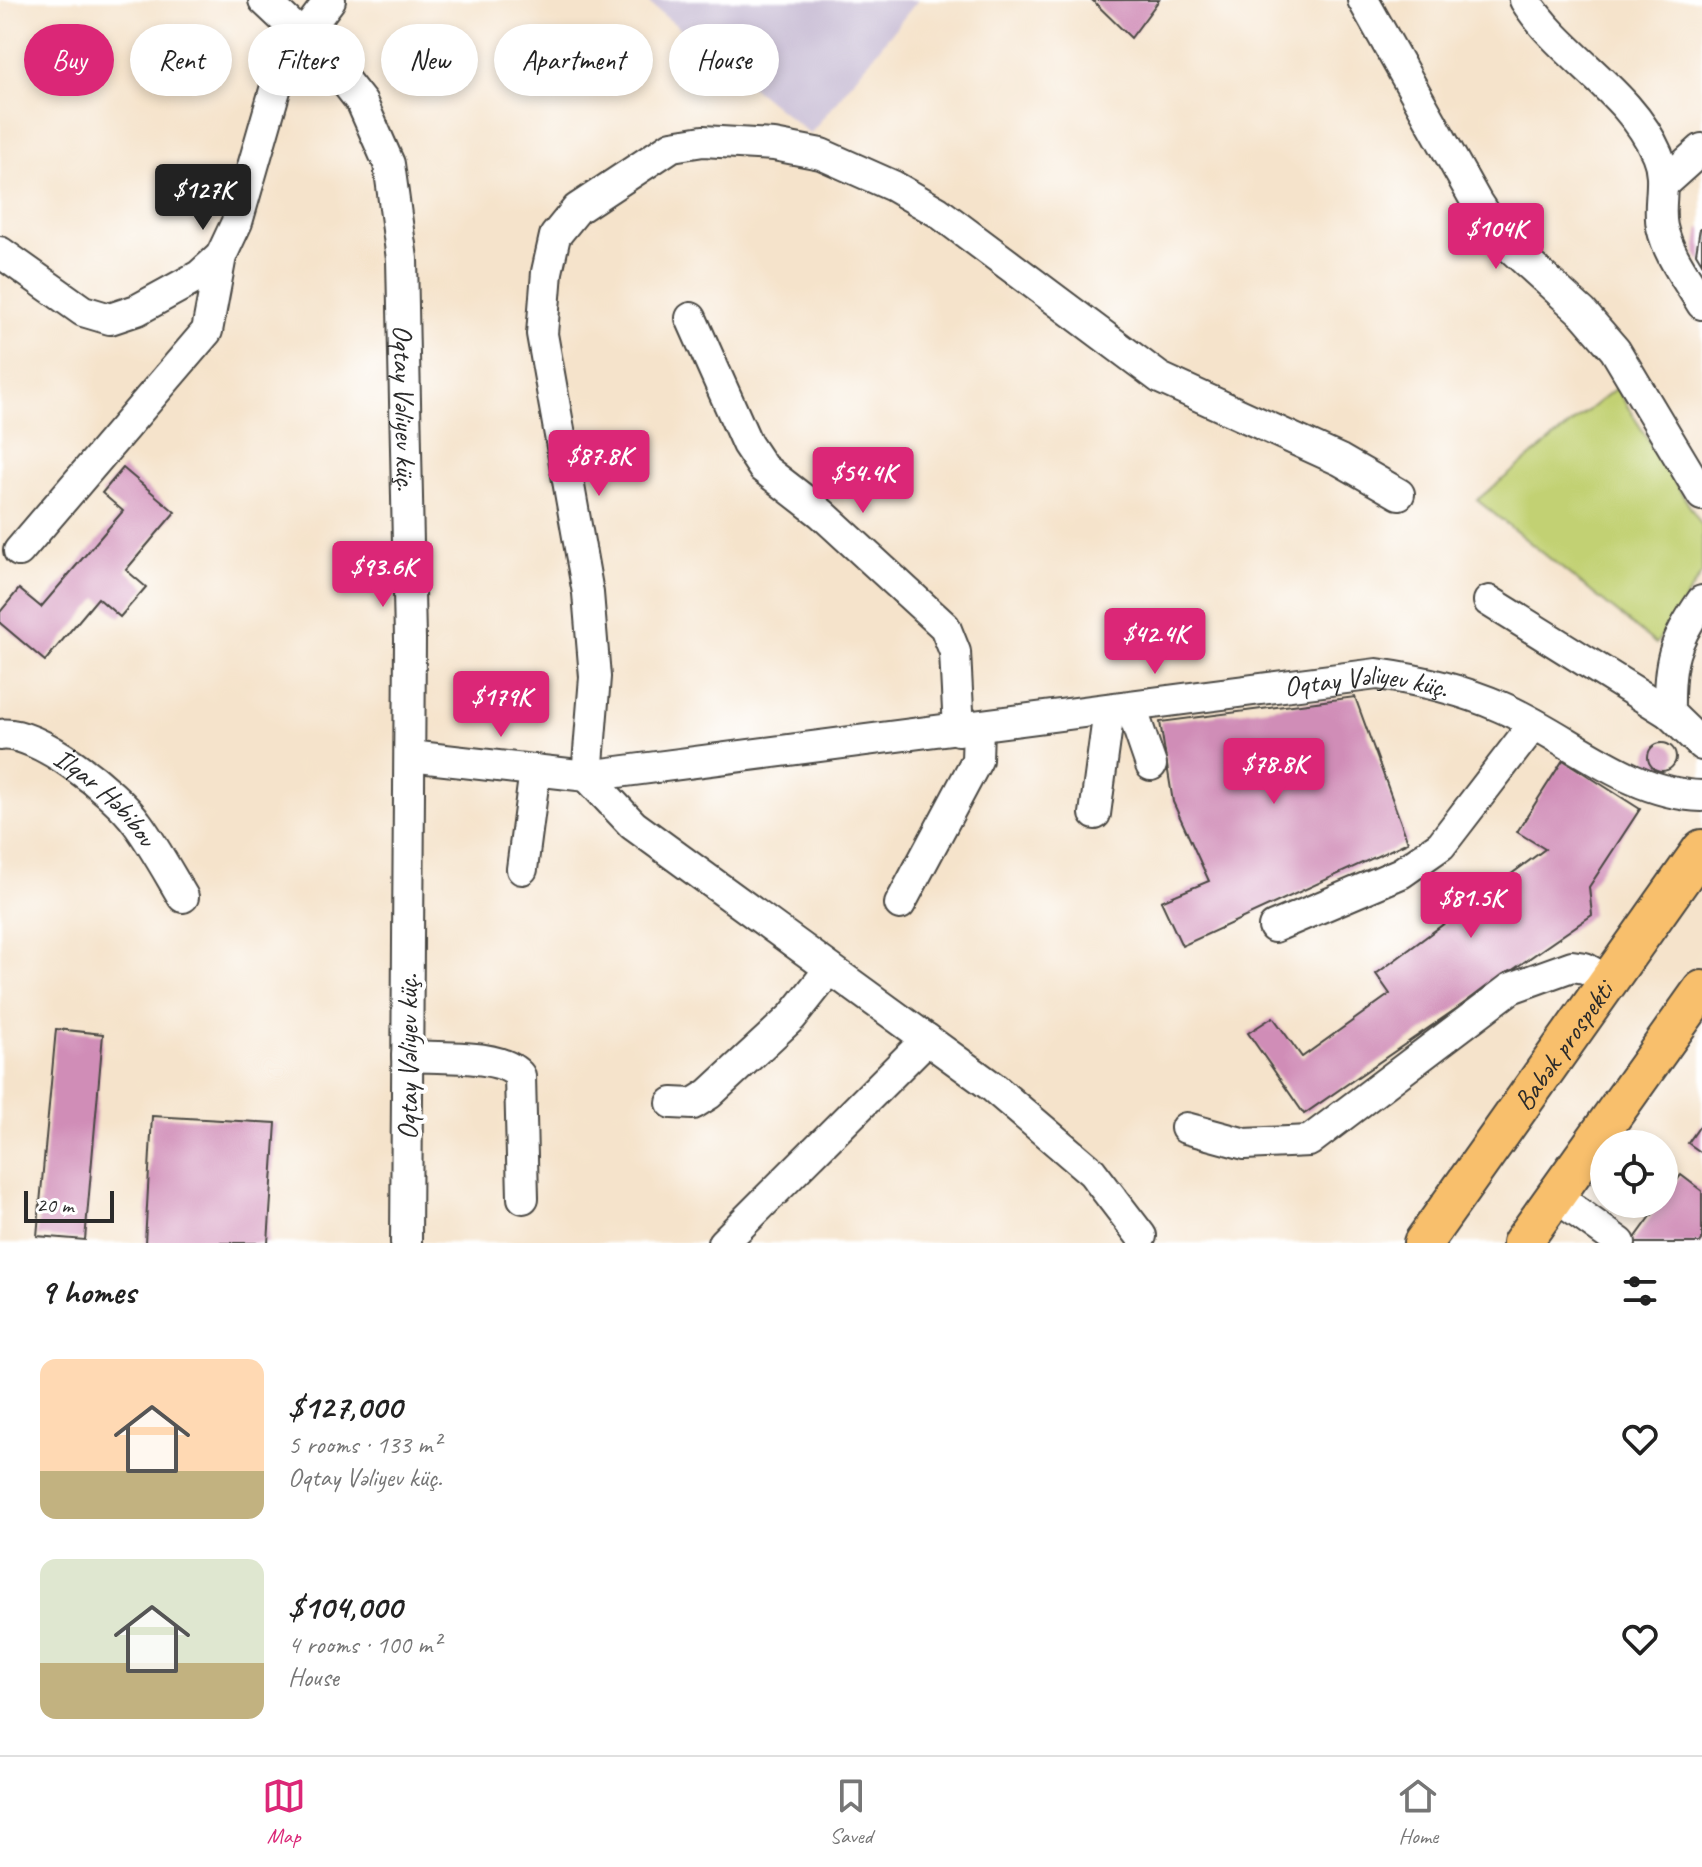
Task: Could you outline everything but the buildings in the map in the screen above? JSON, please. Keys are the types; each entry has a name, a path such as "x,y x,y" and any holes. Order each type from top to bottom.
{"main road":[{"name":"Babək prospekti","path":"1423,1243 1702,849"},
{"path":"1443,1243 1533,1118 1608,981"},
{"path":"1603,1130 1702,990"},
{"path":"1500,1243 1557,1167 1590,1141"},
{"path":"1522,1243 1590,1148"}],"street":[{"path":"312,24 330,0"},
{"path":"1363,0 1500,238 1583,313 1615,350 1702,495"},
{"path":"1525,0 1560,42 1640,125 1658,156 1664,183 1662,228 1671,252 1702,304"},
{"name":"Oqtay Vəliyev küç.","path":"268,1 291,24"},
{"path":"19,551 207,331 221,256 237,222 272,96"},
{"name":"Oqtay Vəliyev küç.","path":"356,96 389,164 402,259 410,756 406,1243"},
{"path":"1141,1236 1092,1172 994,1088 633,825 587,776 595,677 588,593 542,334 547,272 555,236 577,209 672,146 703,141 774,145 821,154 893,186 938,212 1160,378 1340,460 1399,494"},
{"path":"1664,183 1702,149"},
{"path":"0,252 83,311 110,319 137,310 199,276 221,256"},
{"path":"691,318 747,444 763,468 821,513 945,627 955,652 977,760 900,904"},
{"path":"1489,601 1669,713 1702,745"},
{"path":"1669,713 1668,676 1680,632 1702,601"},
{"name":"Oqtay Vəliyev küç.","path":"410,756 587,776 1377,674 1436,682 1503,708 1644,785 1702,796"},
{"path":"1120,708 1151,765"},
{"path":"1095,814 1120,708"},
{"path":"1274,927 1401,873 1441,845 1534,724"},
{"name":"İlqar Həbibov","path":"0,735 21,734 109,792 136,820 183,897"},
{"path":"522,869 535,770"},
{"path":"1186,1128 1245,1144 1309,1141 1511,988 1572,966 1585,968 1608,981"},
{"path":"672,1103 693,1104 709,1094 792,1017 830,969"},
{"path":"723,1243 927,1039"},
{"path":"407,1056 496,1061 513,1066 520,1076 523,1198"},
{"path":"1555,1196 1620,1243"}],"shaded area":[{"path":"645,0 918,0 810,134 763,96 779,96 779,24 675,24"}],"green space":[{"path":"1616,388 1702,526 1702,573 1656,644 1477,500"}]}
